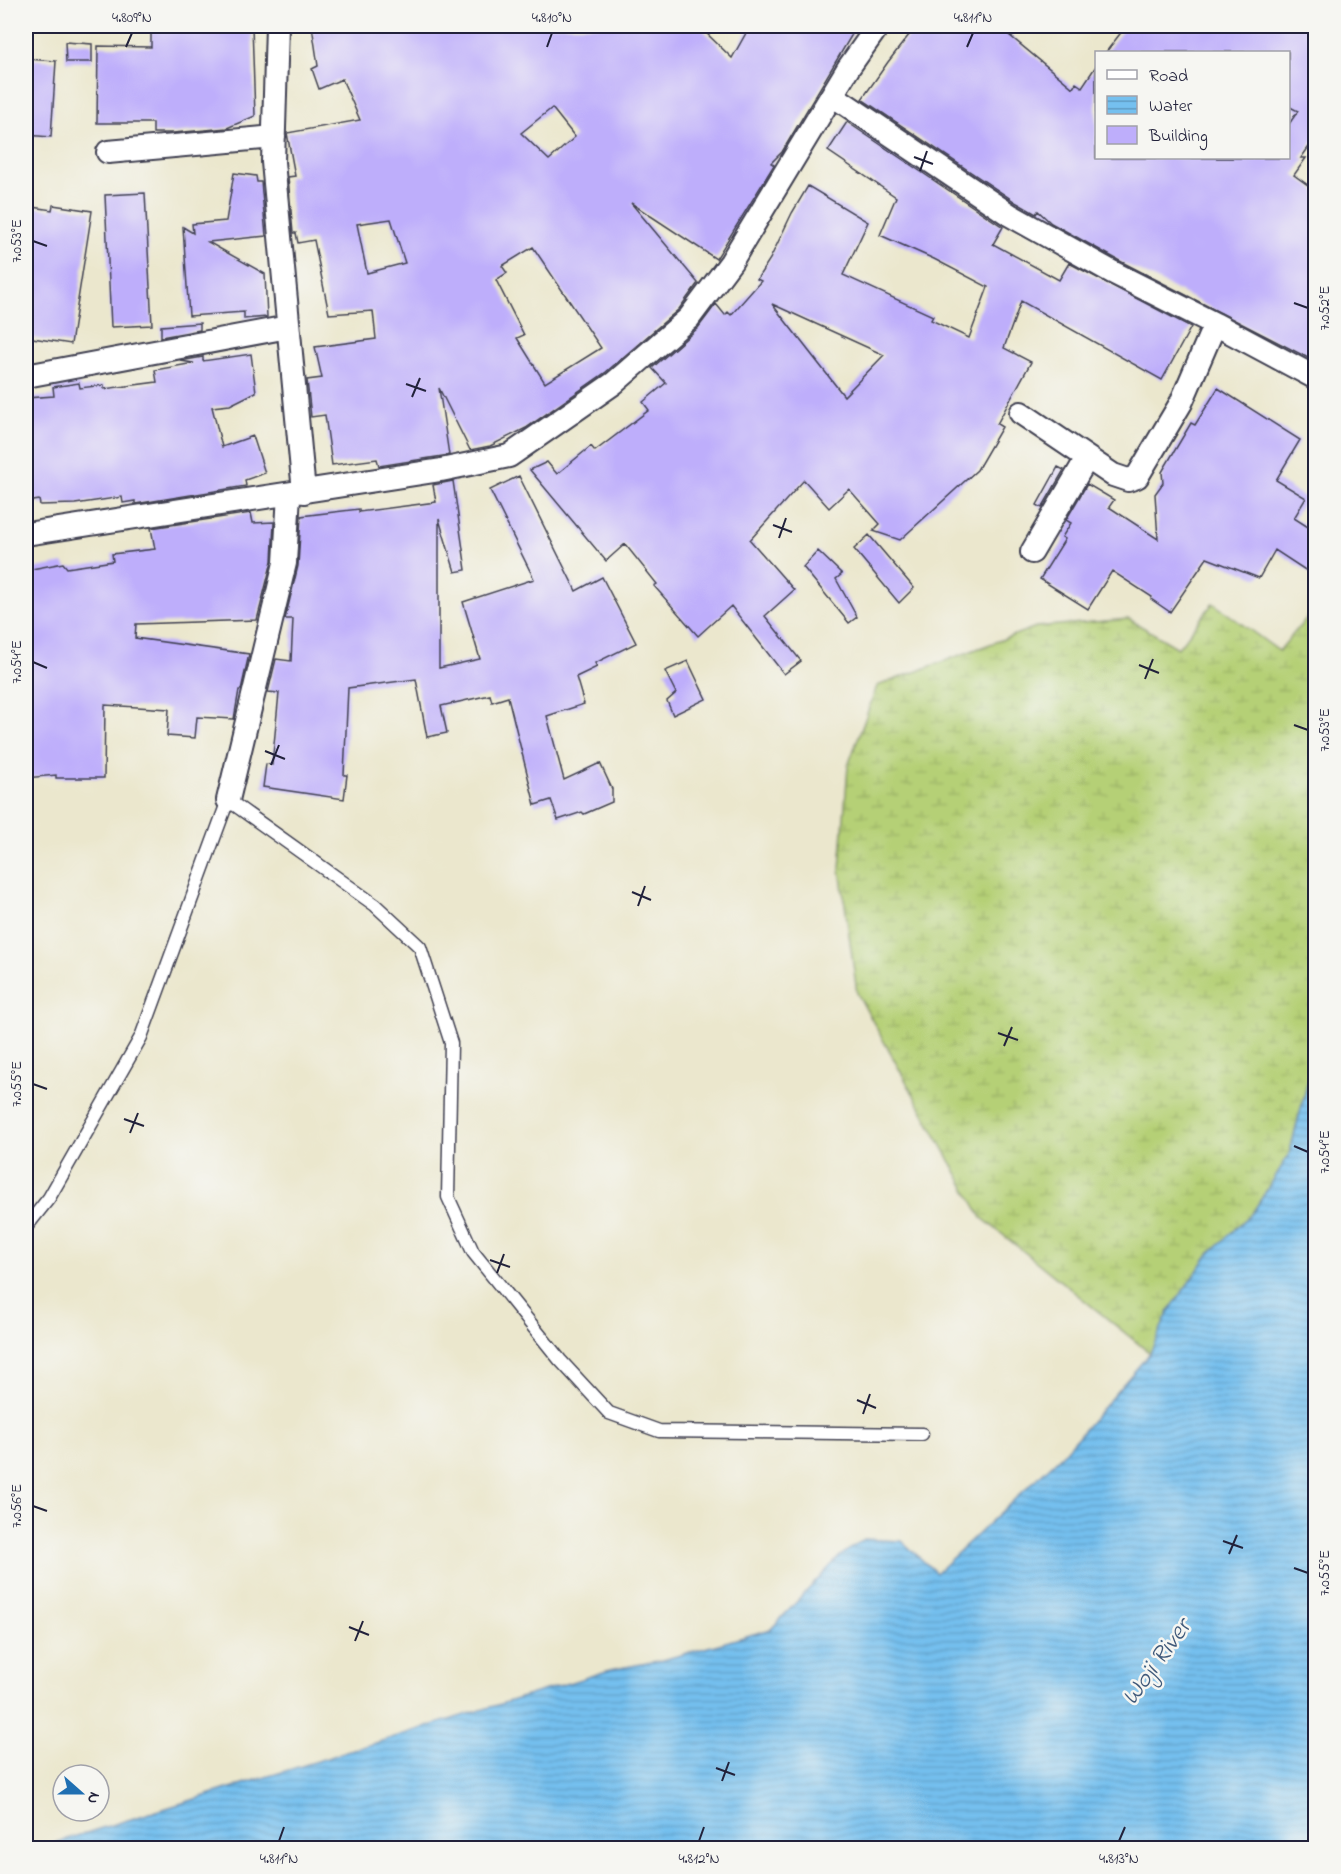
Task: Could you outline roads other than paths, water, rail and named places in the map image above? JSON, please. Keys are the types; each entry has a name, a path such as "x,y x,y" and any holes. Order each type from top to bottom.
{"street":[{"path":"228,800 285,563 296,493 288,327 273,162 277,26"},
{"path":"26,534 441,470 509,456 614,383 688,318 731,262 832,95 878,26"},
{"path":"832,95 1010,215 1112,272 1316,378"},
{"path":"108,152 274,137"},
{"path":"1021,413 1113,475 1128,480 1137,477 1181,403 1215,324"},
{"path":"26,375 288,327"},
{"path":"1032,552 1088,458"}],"lane":[{"path":"26,1227 49,1198 141,1037 228,800 375,905 420,947 451,1043 448,1197 473,1252 560,1360 609,1413 659,1431 922,1434"}],"water":[{"name":"Woji River","path":"1315,1054 1315,1848 38,1848 610,1670 663,1660 771,1629 840,1556 864,1539 902,1541 936,1573 1063,1454 1150,1353 1169,1311 1209,1254 1253,1212 1289,1155"}]}
